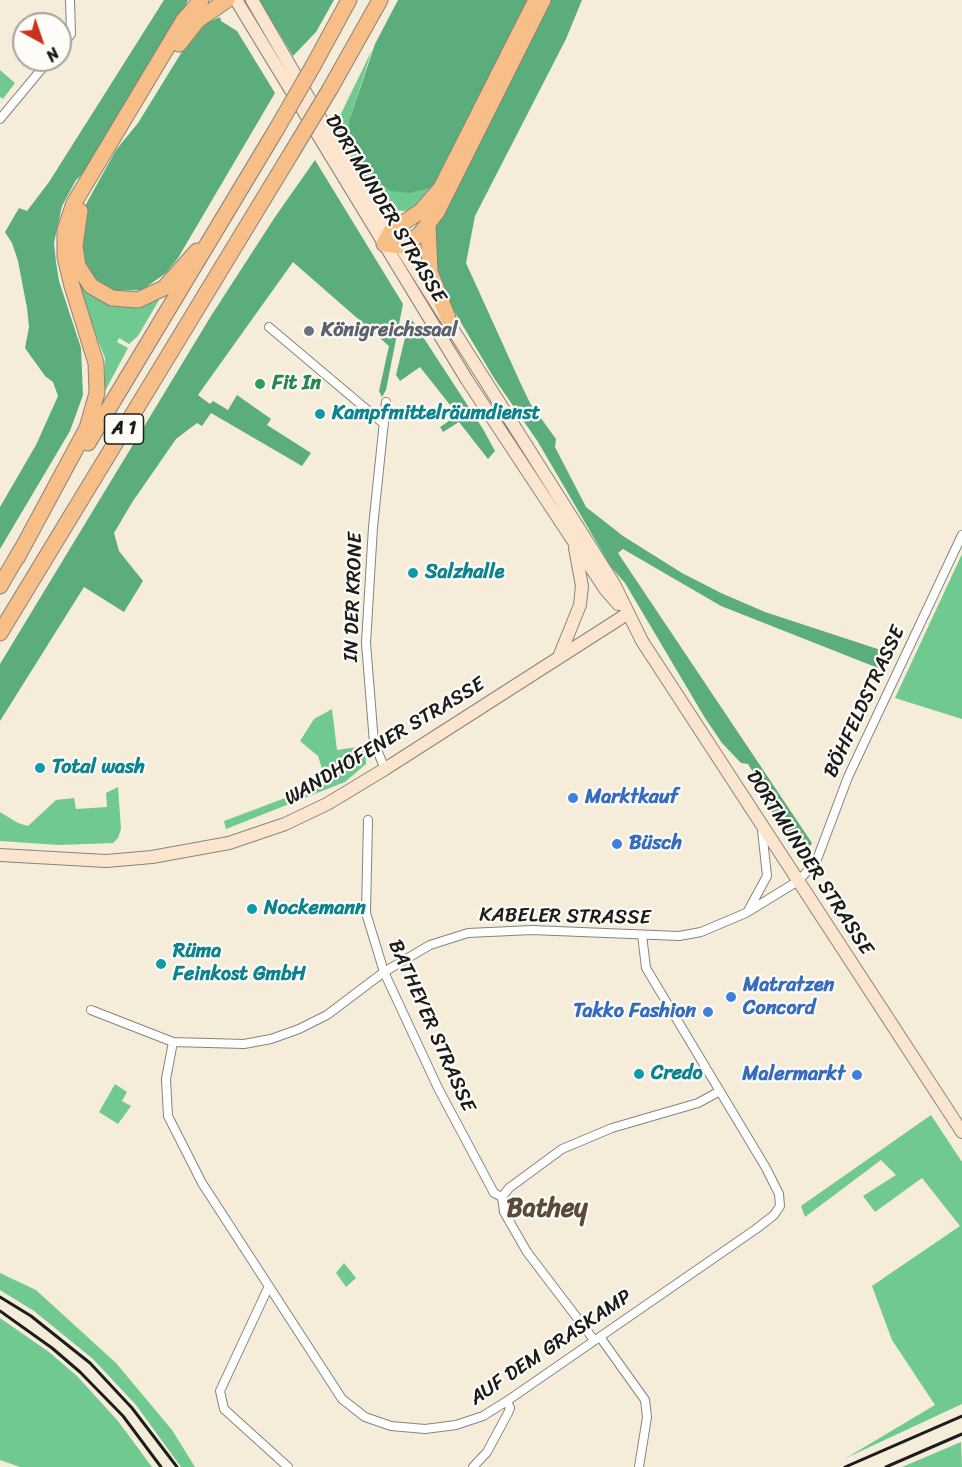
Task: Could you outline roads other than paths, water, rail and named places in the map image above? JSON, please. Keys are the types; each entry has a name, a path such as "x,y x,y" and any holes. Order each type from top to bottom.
{"highway":[{"path":"220,225 165,288 138,300 112,298 91,286 78,266 75,246 82,204 184,37 198,20 227,0"},
{"name":"A 1","path":"0,586 220,225 349,0"},
{"name":"A 1","path":"0,633 292,152 380,0"},
{"path":"392,240 441,188 536,0"},
{"path":"392,240 415,238 428,225 445,196 543,0"},
{"path":"17,558 87,428 97,393 96,363 65,257 65,230 74,203 196,2"},
{"path":"428,225 430,272 448,318"}],"main road":[{"name":"DORTMUNDER STRASSE","path":"236,0 392,240 448,318 614,584 627,614 761,826 962,1132"},
{"name":"DORTMUNDER STRASSE","path":"252,0 392,240 467,380 605,589 627,614"},
{"path":"558,659 577,618 582,586 578,555 570,536"},
{"name":"WANDHOFENER STRASSE","path":"0,855 106,861 194,851 285,824 327,804 385,769 627,614"}],"street":[{"path":"0,119 39,72"},
{"path":"269,327 384,424"},
{"name":"IN DER KRONE","path":"385,769 374,743 366,643 373,527 386,402"},
{"name":"BÖHFELDSTRASSE","path":"798,881 816,862 848,777 962,535"},
{"name":"BATHEYER STRASSE","path":"368,820 366,914 384,972 443,1098 494,1193 502,1197 504,1212 527,1252 645,1400 647,1422 639,1467"},
{"path":"746,913 767,876 761,826"},
{"name":"KABELER STRASSE","path":"91,1010 173,1042 243,1044 271,1039 327,1015 384,972 430,945 468,933 521,929 679,936 701,932 746,913 798,881"},
{"name":"AUF DEM GRASKAMP","path":"173,1042 166,1079 168,1116 202,1183 342,1399 365,1417 407,1428 441,1428 472,1420 507,1401 756,1229 774,1215 780,1206 775,1185 646,968 642,935"},
{"path":"502,1197 509,1188 536,1166 562,1149 582,1140 698,1103 720,1091"},
{"path":"268,1288 220,1391 224,1409 288,1467"},
{"path":"473,1467 487,1452 508,1413 510,1408 507,1401"}],"railway":[{"path":"0,1297 31,1316 90,1363 132,1408 177,1467"},
{"path":"0,1311 52,1348 80,1372 123,1416 161,1467"},
{"path":"845,1467 962,1416"},
{"path":"886,1467 962,1434"}],"place":[{"name":"Königreichssaal","path":"309,331"},
{"name":"Fit In","path":"260,384"},
{"name":"Kampfmittelräumdienst","path":"320,414"},
{"name":"Salzhalle","path":"413,573"},
{"name":"Total wash","path":"40,768"},
{"name":"Marktkauf","path":"573,798"},
{"name":"Büsch","path":"617,844"},
{"name":"Nockemann","path":"252,909"},
{"name":"Rüma Feinkost GmbH","path":"161,964"},
{"name":"Matratzen Concord","path":"731,997"},
{"name":"Takko Fashion","path":"708,1012"},
{"name":"Credo","path":"639,1074"},
{"name":"Malermarkt","path":"857,1075"}],"district":[{"name":"Bathey","path":"547,1209"}]}
